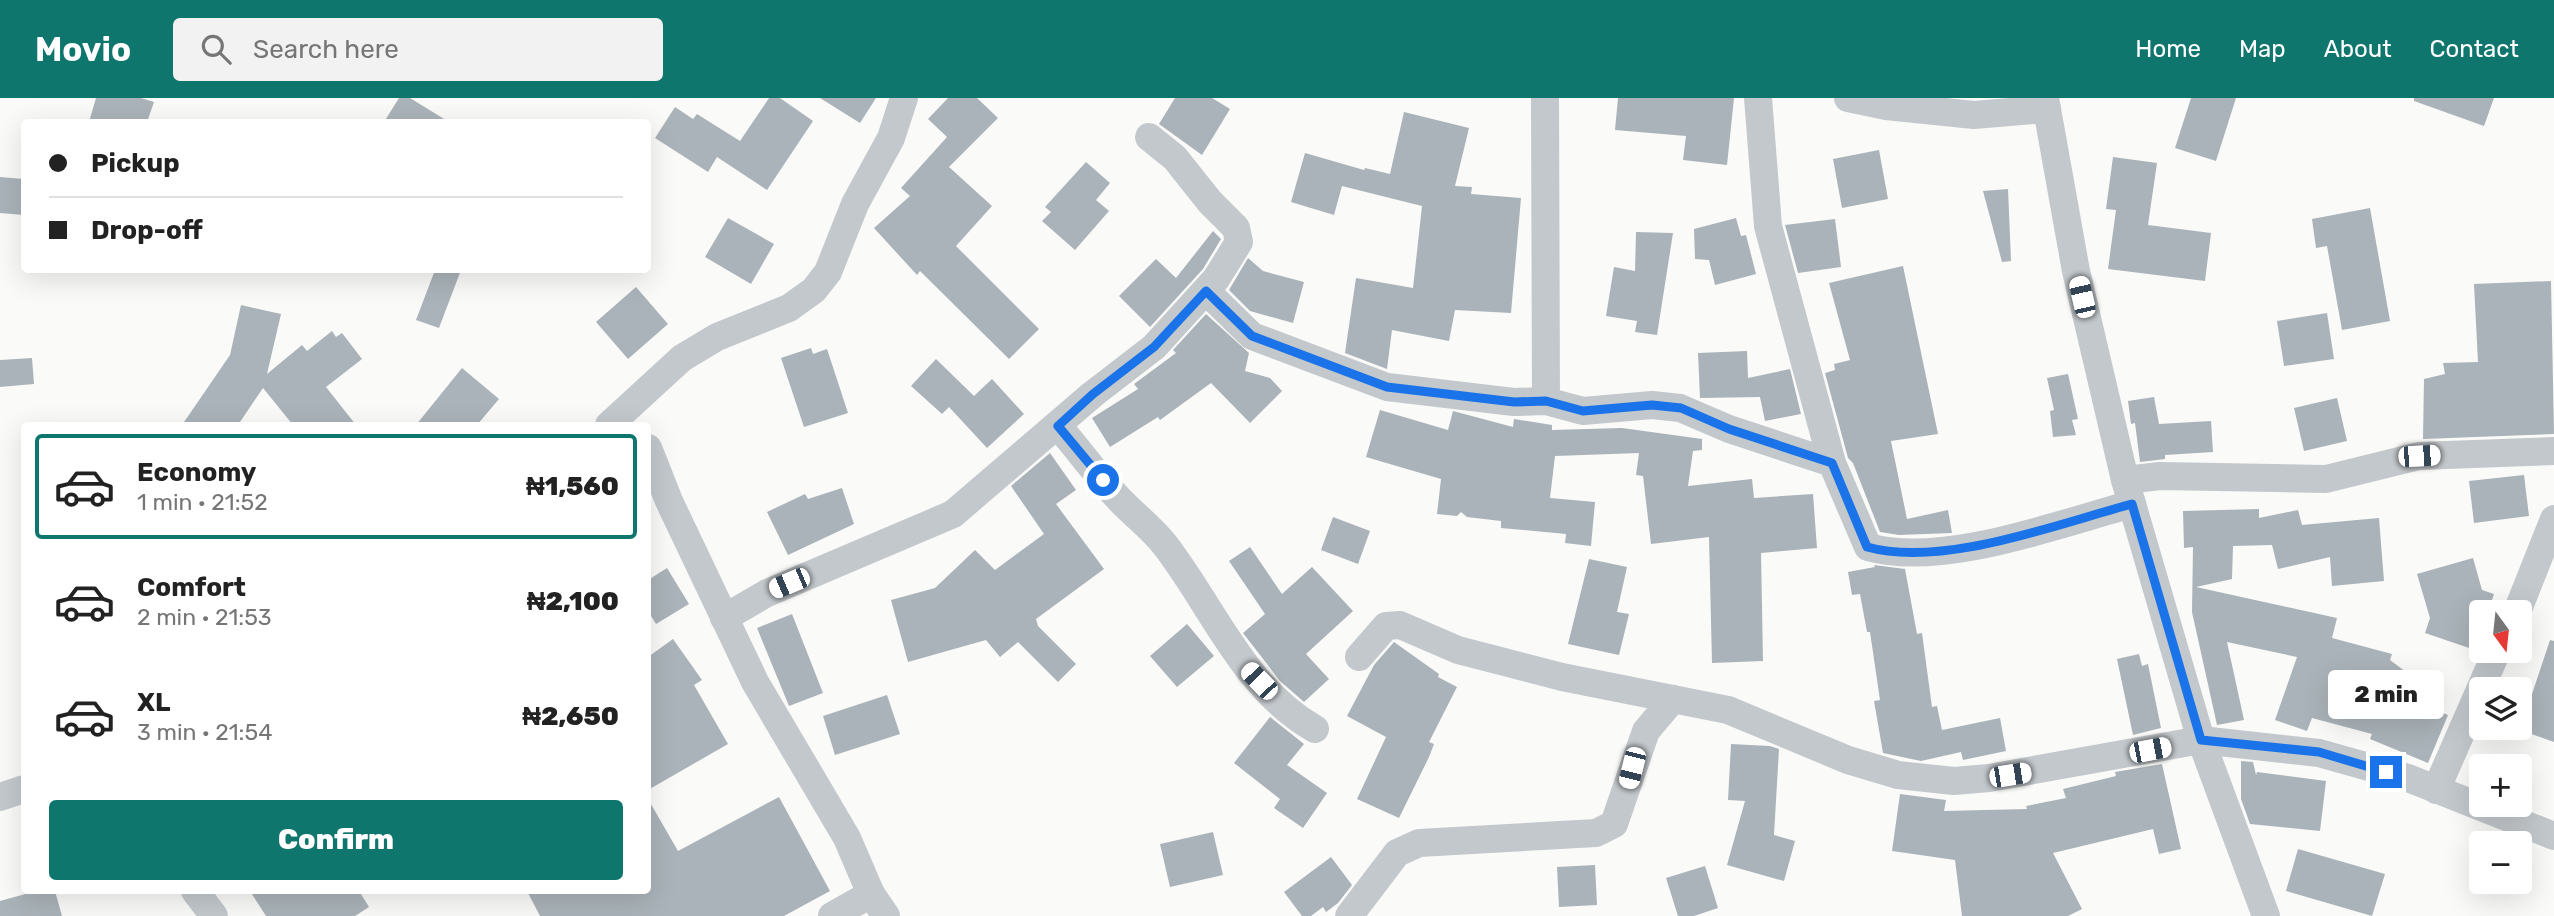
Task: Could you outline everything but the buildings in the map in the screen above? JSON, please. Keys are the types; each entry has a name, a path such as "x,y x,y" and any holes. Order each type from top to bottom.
{"street":[{"path":"616,422 634,415 682,358 717,337 789,307 814,290 828,272 855,204 891,138 904,98"},
{"path":"1545,98 1546,401"},
{"path":"1758,98 1768,226 1832,463 1867,547 1888,552 1974,547 2129,492 2160,476 2326,479 2419,456 2554,451"},
{"path":"1848,98 1886,106 1974,116 2046,104 2076,271 2129,492 2201,740 2266,916"},
{"path":"724,618 766,593 953,514 1093,394 1154,347 1206,291 1239,242 1236,228 1210,202 1175,158 1149,137"},
{"path":"1206,291 1252,336 1387,387 1514,402 1546,401 1583,411 1652,405 1681,408 1729,429 1832,463"},
{"path":"1058,426 1118,498 1162,541 1195,585 1242,663 1294,717 1315,729"},
{"path":"651,456 668,501 755,682 847,838 879,905 832,916"},
{"path":"2522,600 2554,519"},
{"path":"1359,657 1386,626 1400,625 1458,650 1562,677 1728,710 1848,760 1898,775 1954,781 2073,765 2201,740 2319,752 2436,790 2554,836"},
{"path":"2436,790 2492,663"},
{"path":"1349,916 1397,853 1419,843 1596,833 1614,824 1646,731 1673,699"},
{"path":"0,797 21,790"},
{"path":"197,894 214,916"}],"route":[{"path":"1103,480 1058,426 1093,394 1154,347 1206,291 1252,336 1387,387 1514,402 1546,401 1583,411 1652,405 1681,408 1729,429 1832,463 1867,547 1888,552 1974,547 2132,504 2201,740 2319,752 2386,772"}]}
